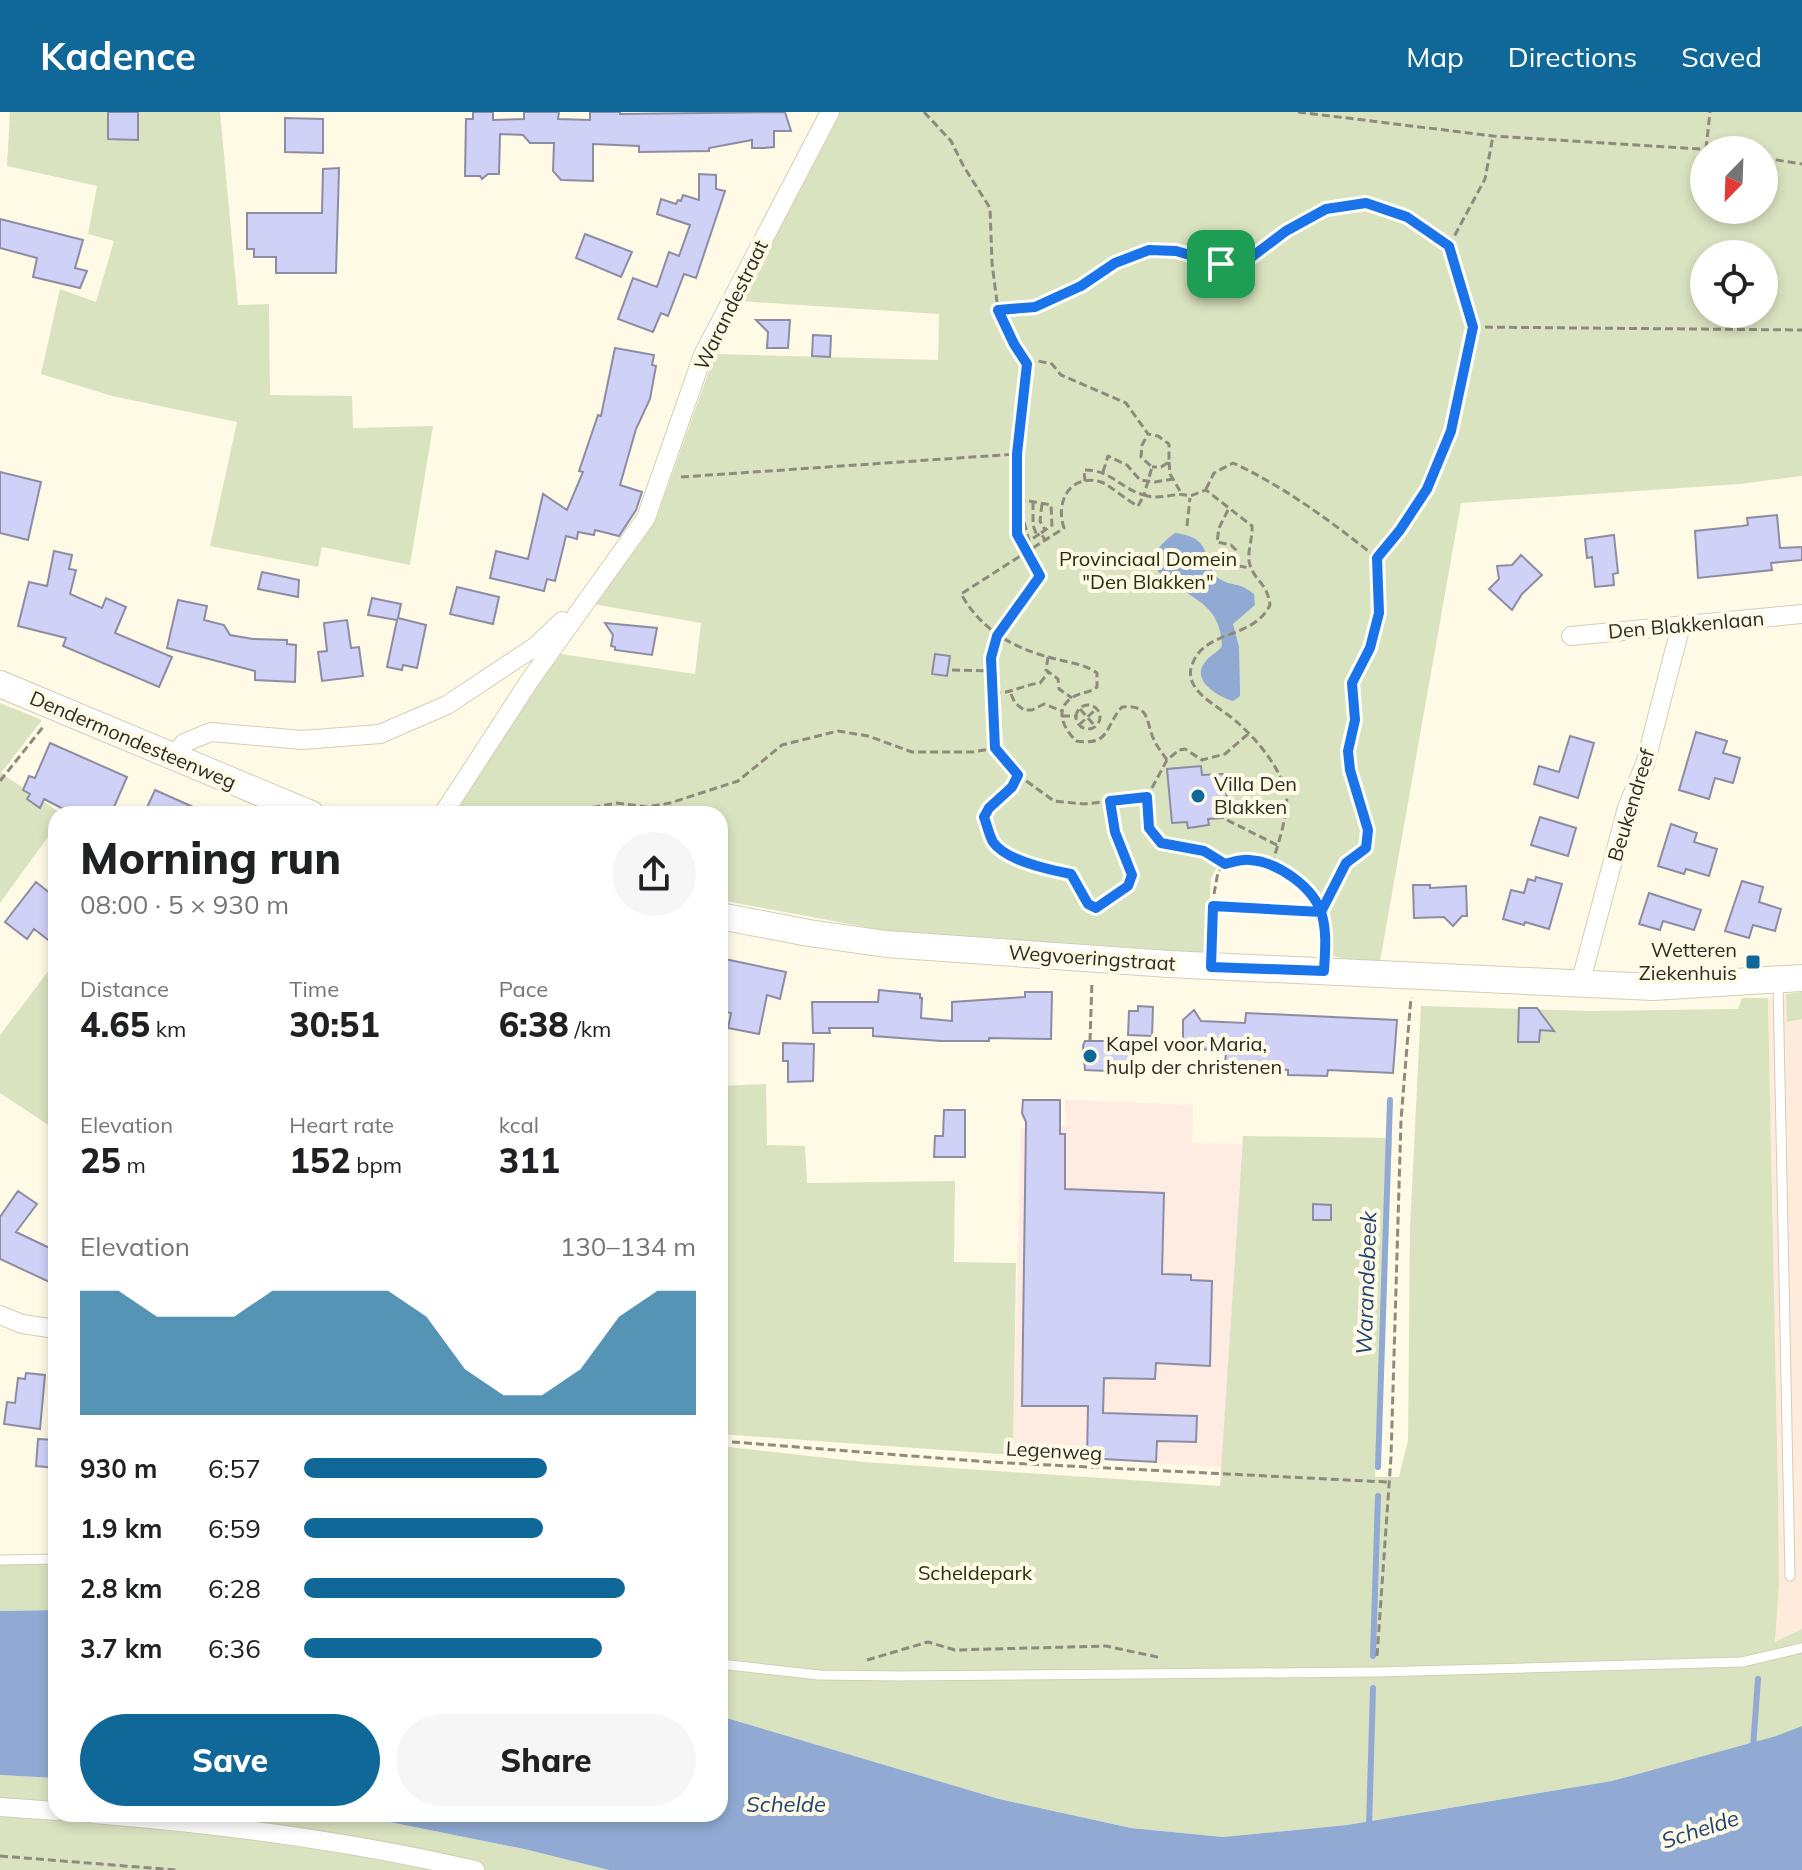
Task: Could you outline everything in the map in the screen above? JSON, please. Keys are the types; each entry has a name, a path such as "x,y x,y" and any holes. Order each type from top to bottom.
{"main road":[{"name":"Dendermondesteenweg","path":"0,684 291,806"},
{"name":"Wegvoeringstraat","path":"728,918 886,944 1211,967 1653,987 1790,979"}],"street":[{"name":"Warandestraat","path":"448,806 530,680 646,518 703,355 830,112"},
{"name":"Warandestraat","path":"172,757 184,743 211,732 302,740 380,734 447,705 536,646 599,586"},
{"name":"Den Blakkenlaan","path":"1571,636 1802,614"},
{"name":"Beukendreef","path":"1580,984 1627,808 1645,764 1681,625"},
{"path":"0,1315 22,1324 48,1328"},
{"path":"0,1807 48,1810"},
{"path":"169,1822 364,1848 475,1870"}],"lane":[{"path":"1211,967 1213,906 1321,912 1325,936 1324,971"},
{"path":"1790,979 1790,1576"},
{"path":"0,1560 48,1559"},
{"path":"728,1665 819,1675 944,1677 1376,1672 1742,1662 1802,1648"}],"path":[{"path":"924,112 951,141 990,208 998,310 1027,364 1017,454 1017,534 1040,576 997,636 991,658 995,748 1018,775 1054,801 1084,804 1147,797"},
{"path":"1298,112 1493,136 1690,148"},
{"path":"1707,136 1710,112"},
{"path":"1449,246 1485,179 1493,136"},
{"path":"1778,160 1802,164"},
{"path":"998,310 1035,307 1081,286 1115,263 1149,250 1176,251 1233,266 1326,209 1366,203 1407,217 1449,246 1473,327 1451,431 1427,489 1377,558 1379,613 1370,648 1352,683 1355,720 1348,751 1350,770 1368,830 1366,848 1346,863 1321,912 1306,890 1272,864 1248,859 1225,864 1218,872 1213,906"},
{"path":"1473,327 1802,330"},
{"path":"1027,364 1038,361 1052,364 1061,375 1126,403 1148,434 1158,436 1169,444 1169,462 1180,493"},
{"path":"1148,434 1142,445 1141,457 1152,467 1161,467 1169,462"},
{"path":"662,478 1017,454"},
{"path":"1103,472 1108,456 1127,465 1140,480 1155,482 1173,479"},
{"path":"1085,481 1084,470 1103,472 1133,492 1166,498 1180,493 1190,496 1206,490 1214,473 1233,463 1257,474 1334,523 1377,558"},
{"path":"1152,467 1138,506 1099,482 1085,481 1073,485 1060,505 1064,528 961,594 971,612 997,636 1014,645 1090,668 1097,673 1097,687 1072,698 1062,714 1066,732 1076,741 1088,743 1106,736 1113,716 1122,707 1132,706 1144,711 1151,724 1153,739 1167,760"},
{"path":"1206,490 1252,526 1248,559 1250,568 1264,584 1270,605 1256,624 1203,647 1195,656 1190,670 1192,682 1205,699 1238,722 1275,769 1287,795 1272,864"},
{"path":"1187,526 1190,496"},
{"path":"1024,500 1033,502 1051,505 1052,525 1029,541 1022,514 1024,500"},
{"path":"1033,502 1033,525 1045,540"},
{"path":"1041,533 1042,504"},
{"path":"1228,510 1219,528 1217,542 1231,545 1236,550 1239,566 1250,568"},
{"path":"1048,657 1045,663 1048,673 1058,679 1059,689 1072,698"},
{"path":"952,670 991,671"},
{"path":"993,693 1011,694 1024,685 1040,683 1048,673"},
{"path":"1011,694 1015,703 1024,710 1044,704 1062,714 1076,716"},
{"path":"1088,705 1096,709 1100,717 1095,726 1088,729 1079,725 1076,716 1080,709 1088,705"},
{"path":"0,781 59,709"},
{"path":"1080,709 1095,726"},
{"path":"1079,725 1096,709"},
{"path":"1088,729 1088,743"},
{"path":"653,806 738,781 782,745 838,731 868,736 912,752 973,752 995,748"},
{"path":"1225,864 1204,851 1161,843 1149,828 1147,797 1167,760 1179,750 1185,749 1202,760 1225,754 1248,734"},
{"path":"1018,775 1012,787 989,808 984,817 992,841 1003,852 1045,869 1071,874 1088,904 1096,908 1128,886 1132,875 1115,832 1110,801"},
{"path":"601,806 617,803 640,806"},
{"path":"1227,820 1277,845"},
{"path":"1376,1672 1391,1457 1401,1120 1413,976"},
{"path":"1090,1041 1092,991"},
{"name":"Legenweg","path":"728,1442 989,1462 1387,1482"},
{"path":"860,1662 928,1642 955,1650 1106,1646 1163,1659"},
{"path":"0,1856 176,1870"}],"shaded area":[{"path":"1786,994 1787,1021 1802,1019 1802,1629 1775,1643 1779,1585 1778,1489 1768,998"},
{"path":"1065,1100 1193,1105 1192,1143 1242,1144 1222,1467 1013,1455 1021,1128 1066,1126"}],"green space":[{"path":"10,112 220,112 238,305 269,304 270,395 352,396 353,428 433,426 410,565 322,547 318,567 210,546 237,422 112,396 41,374 60,289 96,302 114,241 88,234 97,186 7,166"},
{"name":"Provinciaal Domein \"Den Blakken\"","path":"836,112 1802,112 1802,476 1740,484 1461,503 1379,967 1333,956 1326,908 1309,882 1286,864 1249,853 1223,858 1211,878 1207,957 887,931 728,901 728,806 453,806 554,653 695,674 701,623 593,604 657,517 715,354 938,360 939,314 738,301"},
{"path":"0,703 42,720 1,773 50,806 48,837 0,903"},
{"path":"48,972 48,1125 0,1093 0,1035"},
{"path":"1802,992 1802,1019 1787,1022 1786,994"},
{"name":"Scheldepark","path":"1742,998 1768,998 1778,1489 1779,1585 1775,1642 1802,1629 1802,1726 1612,1781 1347,1825 1223,1837 1131,1828 999,1799 728,1718 728,1447 863,1462 1220,1486 1243,1136 1392,1138 1375,1477 1399,1477 1408,1440 1410,1227 1421,1006 1590,1011 1738,1009"},
{"path":"766,1084 767,1145 805,1146 807,1183 955,1181 954,1262 1016,1263 1013,1455 728,1435 728,1086"},
{"path":"0,1558 48,1559 48,1610 0,1611"},
{"path":"0,1775 48,1778 48,1822 390,1822 609,1870 0,1870"}],"water":[{"path":"1175,533 1197,540 1203,546 1210,567 1220,579 1254,594 1255,605 1233,624 1239,647 1240,696 1233,701 1209,688 1202,677 1203,665 1222,646 1216,619 1200,602 1156,568 1154,558 1160,547"},
{"path":"48,1610 48,1778 0,1775 0,1611"},
{"name":"Schelde","path":"728,1718 999,1799 1131,1828 1223,1837 1347,1825 1612,1781 1802,1726 1802,1870 609,1870 390,1822 728,1822"}],"building":[{"path":"108,112 138,112 138,140 108,139"},
{"path":"473,112 493,112 493,120 524,119 524,112 559,112 558,119 590,120 590,112 785,112 791,131 774,131 774,147 764,148 752,148 752,140 709,148 709,151 639,152 639,146 593,144 593,181 561,180 553,171 554,143 530,143 523,135 500,134 499,174 488,174 482,179 480,176 465,176 466,119 473,119"},
{"path":"285,118 323,119 323,153 285,152"},
{"path":"339,168 336,273 276,273 276,257 254,257 254,249 247,249 247,213 322,213 323,169"},
{"path":"699,174 716,175 716,189 725,191 696,278 684,274 668,316 661,313 653,332 618,319 633,278 657,287 669,252 679,256 690,225 657,214 661,199 676,204 683,195 699,200"},
{"path":"0,219 83,240 75,268 87,271 80,288 33,277 37,258 0,248"},
{"path":"585,234 632,252 621,277 576,258"},
{"path":"756,320 790,320 788,348 767,348 768,332"},
{"path":"813,335 831,336 830,357 812,356"},
{"path":"615,348 654,355 652,365 656,366 650,399 636,429 620,485 642,492 636,510 619,536 595,530 594,535 578,532 577,539 566,536 555,581 547,579 544,591 490,578 496,551 528,559 543,494 567,510 583,472 579,471 598,415 601,416"},
{"path":"0,472 41,482 28,540 0,533"},
{"path":"1777,515 1780,548 1802,547 1802,560 1771,563 1772,570 1698,578 1695,531 1748,525 1747,518"},
{"path":"1614,535 1618,573 1613,574 1614,585 1595,587 1592,557 1587,558 1585,539"},
{"path":"54,551 72,555 69,569 76,570 70,594 102,608 106,598 126,607 115,633 172,657 159,687 63,646 66,638 18,626 29,582 47,586"},
{"path":"1521,555 1542,575 1522,594 1512,610 1489,589 1499,579 1497,566 1512,565"},
{"path":"262,572 299,580 298,597 258,589"},
{"path":"457,587 499,597 493,624 450,614"},
{"path":"372,598 401,604 398,618 426,625 417,668 403,665 402,670 387,667 397,620 368,615"},
{"path":"178,600 207,606 204,620 224,625 230,635 287,640 287,644 296,645 295,682 255,680 255,671 167,648"},
{"path":"347,620 351,648 359,647 363,676 322,681 318,652 327,651 324,623"},
{"path":"605,623 657,628 652,655 615,650 611,646 613,635"},
{"path":"935,654 950,656 947,676 932,674"},
{"path":"1696,732 1727,741 1723,753 1740,758 1733,783 1715,778 1709,799 1679,790"},
{"path":"1570,736 1594,743 1578,798 1534,784 1539,766 1559,772"},
{"path":"50,743 127,777 114,806 58,806 44,799 40,808 27,799 30,794 23,790 29,776 35,778"},
{"name":"Villa Den Blakken","path":"1201,766 1202,775 1223,774 1227,798 1223,799 1224,806 1221,806 1223,818 1208,819 1209,825 1188,828 1187,822 1172,823 1167,769"},
{"path":"155,790 191,806 148,806"},
{"path":"1540,817 1576,828 1568,856 1531,845"},
{"path":"1671,824 1697,833 1694,842 1717,849 1709,876 1686,869 1684,874 1658,866"},
{"path":"1536,877 1562,884 1549,929 1503,919 1511,890 1524,893 1528,879 1535,881"},
{"path":"1742,881 1763,887 1759,902 1781,909 1775,931 1753,925 1749,938 1725,931"},
{"path":"36,882 48,892 48,940 34,929 27,939 5,922"},
{"path":"1413,885 1430,885 1430,888 1466,886 1467,916 1462,916 1453,926 1444,917 1414,918"},
{"path":"1649,893 1701,910 1694,930 1663,921 1660,930 1639,924"},
{"path":"728,960 786,972 780,999 767,995 759,1034 728,1028 731,1013 728,1012"},
{"path":"879,990 920,994 921,1018 952,1021 952,1002 1025,997 1025,992 1052,992 1051,1039 941,1041 873,1036 873,1028 829,1028 830,1033 813,1033 812,1002 878,1002"},
{"path":"1138,1006 1153,1007 1152,1036 1128,1035 1129,1011 1138,1011"},
{"path":"1519,1008 1537,1008 1554,1031 1540,1030 1539,1042 1518,1042"},
{"path":"1194,1010 1201,1021 1245,1023 1246,1013 1397,1020 1393,1073 1328,1070 1327,1076 1288,1075 1288,1070 1225,1066 1226,1050 1183,1049 1183,1020"},
{"path":"1085,1041 1133,1041 1132,1072 1085,1070"},
{"path":"783,1043 814,1044 813,1081 788,1082 788,1061 783,1061"},
{"path":"1023,1100 1060,1100 1060,1134 1065,1134 1065,1189 1164,1193 1162,1274 1191,1275 1191,1280 1212,1281 1210,1366 1156,1363 1155,1379 1104,1378 1103,1413 1197,1416 1196,1442 1157,1441 1156,1462 1087,1458 1088,1406 1022,1406 1026,1122 1022,1113"},
{"path":"944,1110 965,1110 965,1157 934,1157 935,1136 943,1136"},
{"path":"18,1191 37,1204 16,1232 48,1247 48,1281 0,1259 0,1217"},
{"path":"1313,1204 1331,1205 1331,1220 1313,1220"},
{"path":"26,1373 45,1375 40,1429 4,1424 7,1402 15,1403 18,1378 25,1379"},
{"path":"38,1439 48,1440 48,1467 36,1466"}],"waterway":[{"name":"Warandebeek","path":"1378,1467 1390,1100"},
{"name":"Warandebeek","path":"1373,1656 1378,1496"},
{"path":"1753,1748 1758,1679"},
{"name":"Warandebeek","path":"1369,1828 1373,1688"}],"place":[{"name":"Villa Den Blakken","path":"1198,796"},
{"name":"Wetteren Ziekenhuis","path":"1753,962"},
{"name":"Kapel voor Maria, hulp der christenen","path":"1090,1056"}],"route":[{"path":"1221,264 1176,251 1149,250 1115,263 1081,286 1035,307 998,310 1027,364 1017,454 1017,534 1040,576 997,636 991,658 995,748 1018,775 1012,787 989,808 984,817 992,841 1003,852 1045,869 1071,874 1088,904 1096,908 1128,886 1132,875 1115,832 1110,801 1147,797 1149,828 1161,843 1204,851 1225,864 1248,859 1272,864 1306,890 1321,912 1325,936 1324,971 1211,967 1213,906 1321,912 1346,863 1366,848 1368,830 1350,770 1348,751 1355,720 1352,683 1370,648 1379,613 1377,558 1427,489 1451,431 1473,327 1449,246 1407,217 1366,203 1326,209 1286,231 1249,259 1233,266 1221,264"}]}
